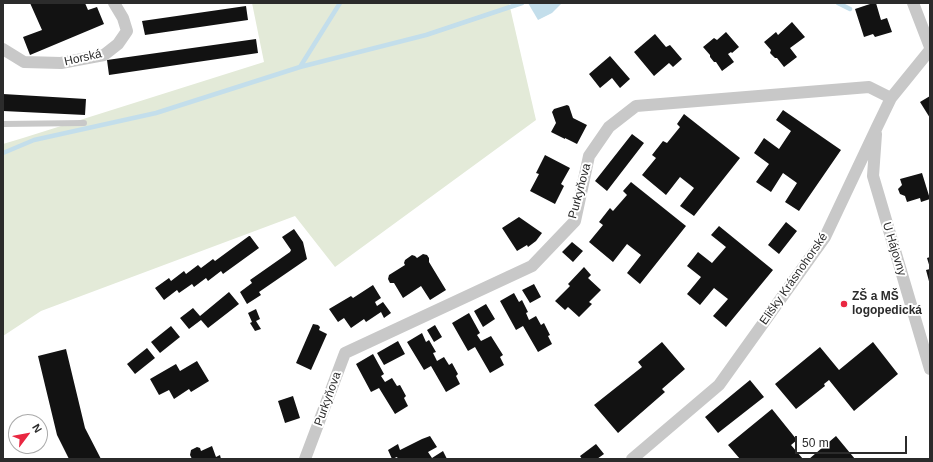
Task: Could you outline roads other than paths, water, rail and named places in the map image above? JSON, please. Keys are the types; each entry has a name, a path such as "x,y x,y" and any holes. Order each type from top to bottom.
{"street":[{"name":"Horská","path":"3,49 24,62 61,63 104,55 118,44 127,30 123,18 114,3"},
{"path":"913,3 930,47"},
{"name":"Elišky Krásnohorské","path":"632,459 719,384 825,237 876,127 892,98 930,50"},
{"name":"Purkyňova","path":"305,459 345,353 532,266 575,221 590,156 609,127 636,106 869,87 892,98"},
{"name":"U Hájovny","path":"876,127 873,176 930,369"}],"lane":[{"path":"3,124 84,123"}],"water":[{"path":"528,3 562,3 552,13 538,20"}],"waterway":[{"path":"300,67 340,3"},
{"path":"3,153 34,140 156,113 300,67 426,35 522,3"},
{"path":"838,3 850,9"}],"place":[{"name":"ZŠ a MŠ logopedická","path":"844,304"}]}
